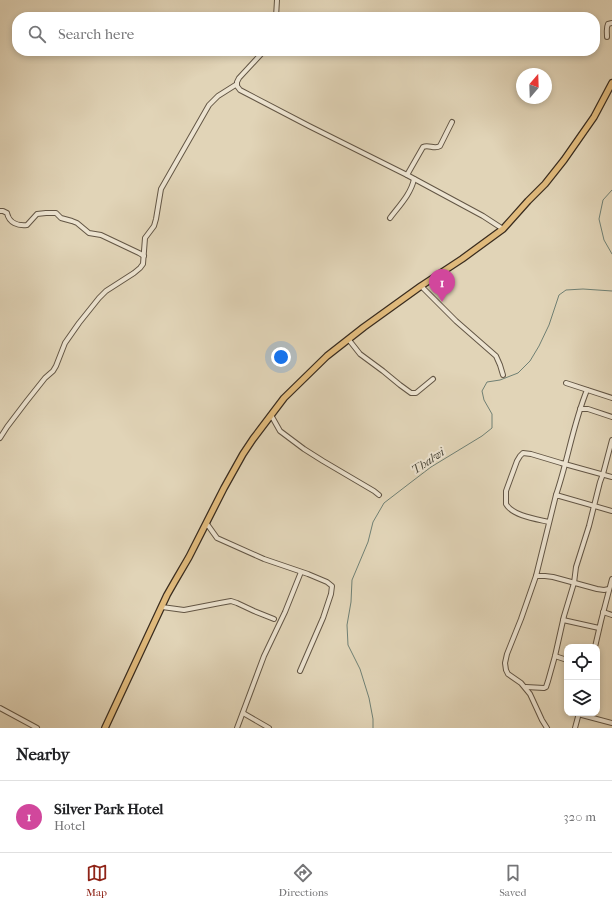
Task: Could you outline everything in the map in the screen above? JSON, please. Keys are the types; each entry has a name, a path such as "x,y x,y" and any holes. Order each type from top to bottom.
{"highway":[{"path":"105,728 162,607 207,524 233,470 284,398 327,356 364,327 503,230 545,184 564,160 594,117 612,83"}],"street":[{"path":"276,12 277,0"},
{"path":"607,37 606,28 608,24 612,23"},
{"path":"0,438 6,427 45,378 53,371 66,344 89,309 106,291 134,273 143,264 145,238 154,226 156,220 161,189 209,105 218,96 237,84 242,74 259,56"},
{"path":"237,84 240,90 407,175 483,216 503,230"},
{"path":"407,175 423,147 427,146 436,148 440,146 452,122"},
{"path":"390,218 410,192 414,179"},
{"path":"0,211 7,213 11,222 23,225 28,225 37,214 56,213 61,218 77,223 89,233 101,235 144,256"},
{"path":"421,286 456,321 496,356 503,375"},
{"path":"349,340 360,354 411,393 416,393 433,379"},
{"path":"566,383 612,398"},
{"path":"547,728 526,687 508,674 506,670 506,658 536,576 556,495 566,464 575,424 587,390"},
{"path":"580,409 588,409 612,417"},
{"path":"271,415 280,431 323,461 374,491 379,496"},
{"path":"526,687 546,687 574,583 576,567 600,482 604,474 612,440"},
{"path":"549,522 522,515 509,509 506,504 506,491 517,461 522,453 531,454 612,477"},
{"path":"556,495 612,511"},
{"path":"207,524 217,538 264,559 327,582 332,586 329,602 300,672"},
{"path":"237,728 264,656 285,612 301,572"},
{"path":"536,576 545,576 600,590 609,589"},
{"path":"596,644 612,579"},
{"path":"162,607 184,610 231,601 274,619"},
{"path":"603,612 612,615"},
{"path":"563,620 599,628"},
{"path":"555,656 564,659"},
{"path":"0,708 37,728"},
{"path":"243,713 269,728"},
{"path":"575,728 578,716"},
{"path":"586,716 612,723"}],"waterway":[{"name":"Thalwi","path":"612,190 603,200 599,219 604,240 612,254"},
{"name":"Thalwi","path":"373,728 369,698 360,669 348,645 347,625 351,602 352,580 368,542 373,522 384,503 431,467 482,436 492,428 492,414 484,400 482,391 487,382 500,380 518,373 530,361 549,325 559,295 566,290 583,289 612,291"}],"place":[{"name":"Silver Park Hotel","path":"442,302"}]}
